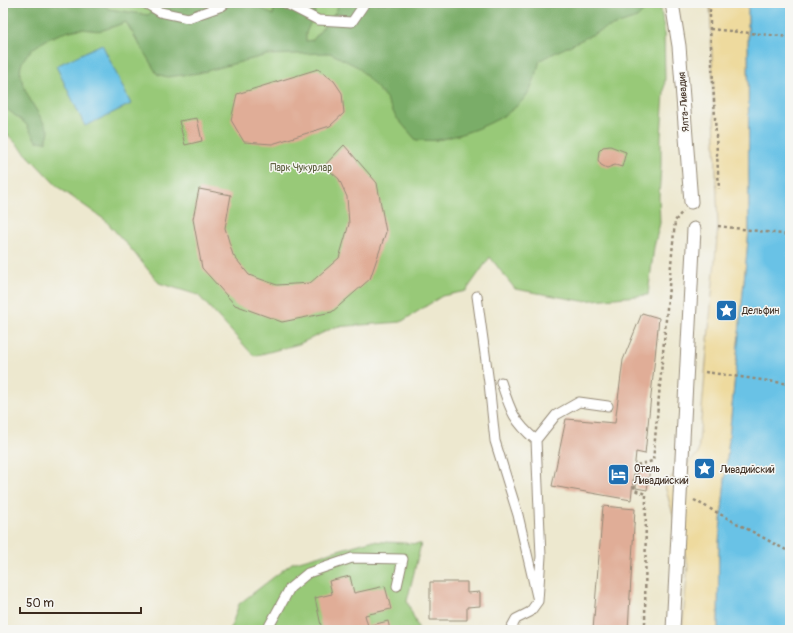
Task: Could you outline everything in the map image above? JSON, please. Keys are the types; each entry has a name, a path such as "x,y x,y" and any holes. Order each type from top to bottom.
{"street":[{"name":"Ялта-Ливадия","path":"672,3 679,46 691,202"},
{"path":"673,630 694,230"}],"lane":[{"path":"146,3 160,12 188,18 222,6 226,3"},
{"path":"285,3 318,20 352,22 365,3"},
{"path":"477,296 495,441 518,515 538,601"},
{"path":"501,382 510,410 523,429 536,440"},
{"path":"510,630 516,619 530,612 538,601 541,556 536,440 556,415 579,402 608,406"},
{"path":"267,630 290,588 308,572 352,558 403,559 396,586"}],"path":[{"path":"710,3 710,29 719,189"},
{"path":"710,29 790,37"},
{"path":"645,630 646,494 634,490 637,465 652,461 675,221 691,202"},
{"path":"718,226 790,235"},
{"path":"705,372 790,384"},
{"path":"691,498 786,550"}],"green space":[{"name":"Парк Чукурлар","path":"3,3 660,3 664,30 665,78 661,137 659,197 660,223 654,247 648,295 582,301 515,289 490,257 466,291 442,296 401,322 335,327 299,344 254,356 198,295 159,283 105,220 58,187 8,135 3,132"},
{"path":"3,3 101,3 109,9 148,15 162,3 253,3 273,15 275,3 319,3 306,33 306,41 313,40 336,11 339,3 644,3 644,11 637,18 606,28 540,60 531,88 525,98 504,116 482,127 459,135 437,140 416,140 396,117 386,98 358,67 330,53 267,55 199,73 167,77 157,74 126,22 100,31 81,29 61,34 40,44 31,50 24,58 21,67 21,77 26,91 49,132 46,142 36,141 26,124 3,106"},
{"path":"370,541 421,544 407,601 419,630 230,630 239,604 292,563"}],"sand":[{"path":"710,3 748,3 749,230 719,542 718,630 682,630 688,566 664,483 698,454 718,226"}],"water":[{"path":"748,3 790,3 790,630 718,630 719,542 749,230"},
{"path":"102,44 131,104 85,126 56,66"}],"building":[{"path":"318,69 334,81 342,93 344,113 330,126 272,144 244,142 231,120 237,94"},
{"path":"197,118 202,141 185,145 179,121"},
{"path":"344,145 377,183 386,232 370,279 332,312 282,322 235,305 202,268 193,219 199,189 231,195 225,228 233,255 249,275 277,285 310,283 339,258 349,224 347,197 339,179 324,166"},
{"path":"610,146 626,152 622,167 615,165 607,168 601,165 598,160 599,151 603,147"},
{"path":"642,313 659,318 645,454 636,452 631,500 552,486 566,419 615,423 623,360"},
{"path":"638,467 650,468 647,490 636,488"},
{"path":"603,506 635,509 628,630 593,630"},
{"path":"350,576 354,593 385,586 391,609 365,615 368,626 388,621 390,630 322,630 315,598 332,594 329,581"},
{"path":"430,582 467,582 467,593 480,592 480,606 467,607 467,620 430,620"}],"place":[{"name":"Дельфин","path":"726,310"},
{"name":"Ливадийский","path":"704,469"},
{"name":"Отель Ливадийский","path":"618,474"}]}
